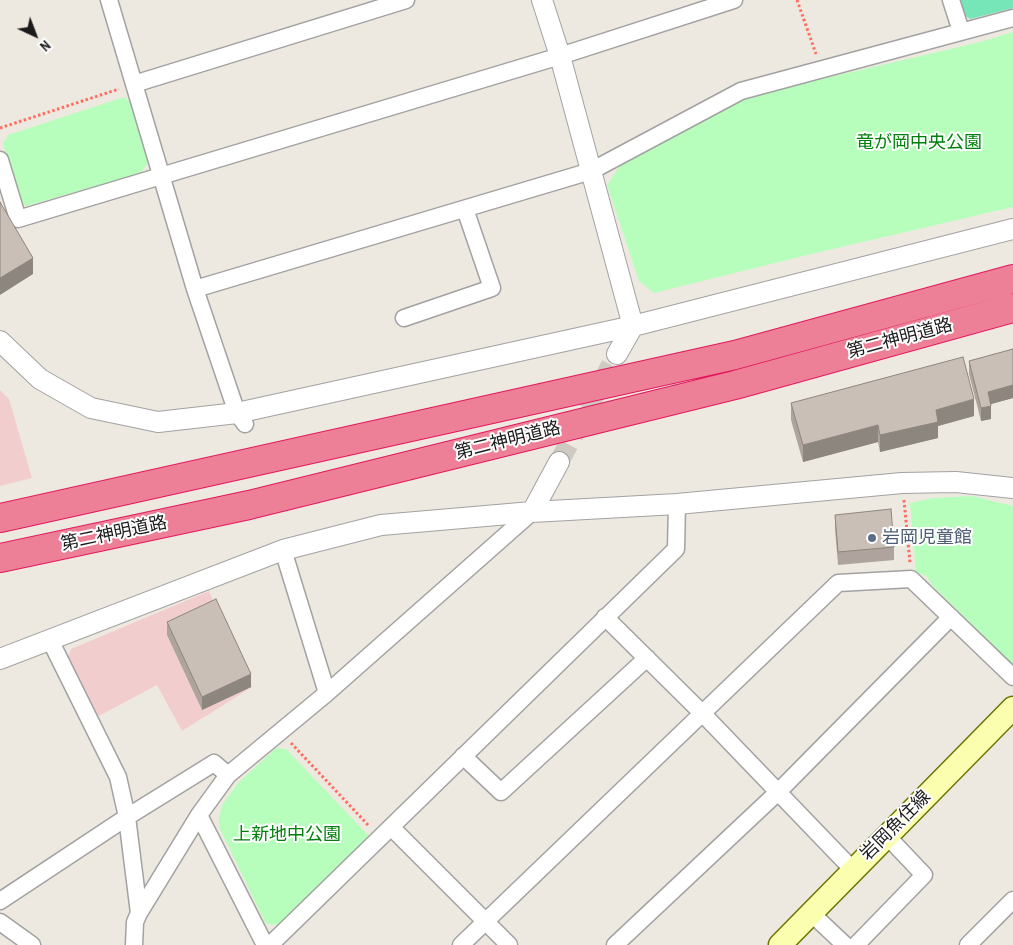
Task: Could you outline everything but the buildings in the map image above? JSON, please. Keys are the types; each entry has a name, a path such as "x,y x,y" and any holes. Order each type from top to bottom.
{"highway":[{"name":"第二神明道路","path":"0,518 735,355 1013,279"},
{"name":"第二神明道路","path":"0,558 249,505 735,385 1013,308"}],"main road":[{"name":"岩岡魚住線","path":"780,945 1013,708"}],"street":[{"path":"109,0 196,289 241,418"},
{"path":"134,84 406,0"},
{"path":"542,0 560,56 633,326 617,354"},
{"path":"0,160 18,219 560,56 734,0"},
{"path":"951,0 961,31"},
{"path":"196,289 590,171 740,91 1013,18"},
{"path":"404,318 492,288 465,209"},
{"path":"0,342 40,379 91,408 158,422 241,418 633,326 1013,229"},
{"path":"134,945 135,922 139,913 199,815 228,775 327,693 532,512 559,462"},
{"path":"0,659 283,550 381,526 532,512 677,504 902,483 956,482 1013,488"},
{"path":"270,945 676,549 677,504"},
{"path":"283,550 327,693"},
{"path":"461,945 838,583 911,579 952,616 1013,677"},
{"path":"615,945 778,792 952,616"},
{"path":"605,617 703,714 853,870"},
{"path":"50,640 118,777 127,817 139,913"},
{"path":"463,756 500,792 647,658"},
{"path":"0,901 127,817 214,763 228,775"},
{"path":"199,815 265,945"},
{"path":"386,832 509,945"},
{"path":"856,945 924,875 887,836"},
{"path":"968,945 1013,900"},
{"path":"811,913 845,945"},
{"path":"0,922 32,945"}],"path":[{"path":"798,0 821,69"},
{"path":"0,128 134,84"},
{"path":"902,483 911,579"},
{"path":"281,732 386,832"}],"shaded area":[{"path":"0,390 9,399 32,478 0,486"},
{"path":"209,591 252,687 182,731 157,685 95,718 66,663 71,649"}],"green space":[{"path":"957,0 1013,0 1013,8 970,19 960,12"},
{"name":"竜が岡中央公園","path":"1013,32 1013,207 654,293 639,281 607,185 620,166 741,98 980,42"},
{"path":"124,97 132,104 149,161 141,173 26,206 21,202 3,144 8,135"},
{"path":"972,496 1013,506 1013,665 933,586 926,576 916,572 910,503 933,498"},
{"name":"上新地中公園","path":"276,748 286,749 369,836 278,925 266,924 219,827 222,805 238,783"}],"tunnel":[{"path":"559,462 617,354"}],"place":[{"name":"岩岡児童館","path":"872,538"}]}
